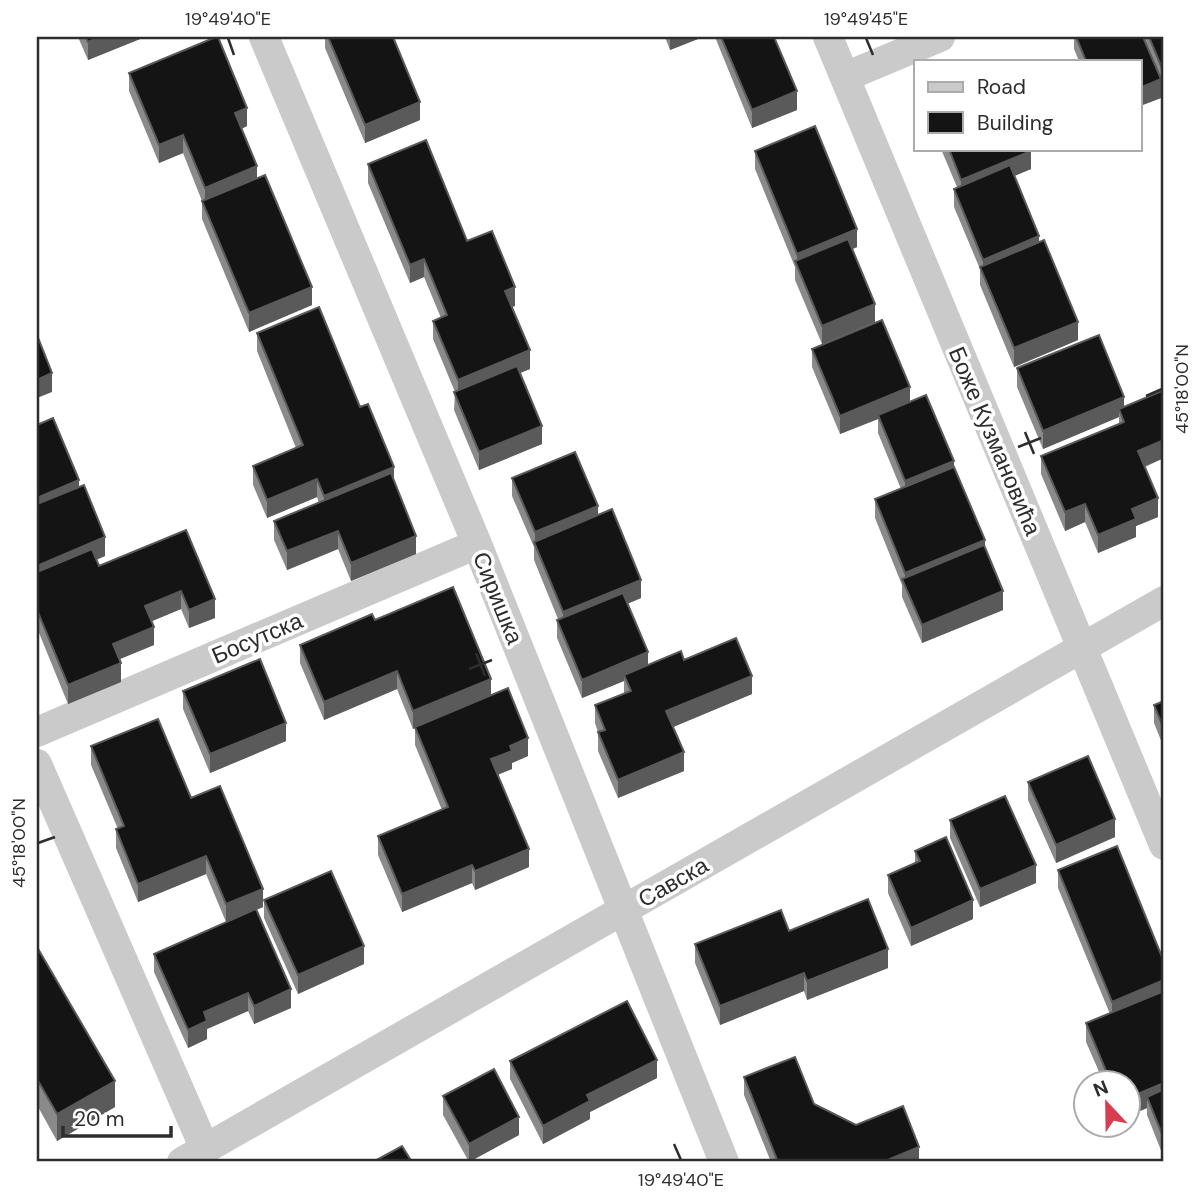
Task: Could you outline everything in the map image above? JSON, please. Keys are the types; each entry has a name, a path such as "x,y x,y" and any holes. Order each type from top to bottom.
{"street":[{"name":"Сиришка","path":"264,37 477,544 724,1162"},
{"name":"Боже Кузмановића","path":"828,37 1164,845"},
{"path":"845,77 940,37"},
{"name":"Босутска","path":"37,732 477,544"},
{"name":"Савска","path":"193,1155 1164,601"},
{"path":"37,765 193,1155"}],"building":[{"path":"86,37 100,37 88,42"},
{"path":"216,37 247,108 235,113 257,166 205,188 183,135 159,145 129,73"},
{"path":"328,37 393,37 420,102 365,125"},
{"path":"721,37 774,37 797,91 752,110"},
{"path":"1076,37 1143,37 1161,79 1142,87 1142,60 1086,60"},
{"path":"1149,37 1164,37 1164,73"},
{"path":"815,126 857,229 797,254 755,151"},
{"path":"426,140 467,241 492,231 515,287 505,291 530,350 458,380 433,321 447,315 424,259 410,265 368,164"},
{"path":"949,150 1031,151 961,180"},
{"path":"1010,165 1039,236 983,260 954,189"},
{"path":"265,175 312,287 249,313 202,201"},
{"path":"848,239 875,304 822,326 795,261"},
{"path":"1044,240 1078,322 1014,348 980,267"},
{"path":"319,307 360,407 368,404 394,467 324,496 317,479 267,500 253,466 303,445 257,333"},
{"path":"882,320 910,387 840,416 812,349"},
{"path":"37,335 52,373 37,380"},
{"path":"1099,335 1124,397 1043,431 1017,368"},
{"path":"517,366 542,426 479,452 454,392"},
{"path":"1164,390 1164,440 1138,451 1158,498 1132,509 1136,519 1098,535 1085,504 1065,512 1041,456 1124,422 1119,409"},
{"path":"926,395 954,461 905,481 878,415"},
{"path":"53,418 79,480 37,498 37,425"},
{"path":"575,452 598,506 535,532 512,478"},
{"path":"954,467 985,540 905,573 875,499"},
{"path":"391,473 416,536 351,563 338,531 287,551 274,521"},
{"path":"84,485 105,537 37,566 37,504"},
{"path":"612,509 641,580 563,612 534,542"},
{"path":"186,530 215,599 189,610 181,591 145,606 154,627 113,644 121,663 68,685 37,610 37,572 92,549 99,566"},
{"path":"984,545 1003,591 922,625 902,579"},
{"path":"453,587 491,679 413,711 397,671 324,702 300,645 372,614 375,620"},
{"path":"623,593 648,652 582,680 557,620"},
{"path":"736,638 752,676 666,711 684,752 618,780 598,732 605,730 595,705 631,691 624,675 681,651 684,660"},
{"path":"260,659 286,723 210,754 183,691"},
{"path":"508,688 528,738 510,746 512,751 491,759 529,849 475,871 472,865 402,894 378,836 448,807 415,727"},
{"path":"1164,701 1164,729 1154,705"},
{"path":"158,719 191,798 220,786 263,889 226,904 206,856 138,884 116,829 124,826 91,746"},
{"path":"1088,756 1115,819 1056,845 1028,782"},
{"path":"1005,796 1036,865 980,889 950,820"},
{"path":"946,837 973,900 911,928 888,875 920,861 915,851"},
{"path":"1117,846 1164,962 1164,980 1112,1002 1058,870"},
{"path":"331,871 364,946 298,975 264,900"},
{"path":"868,899 888,949 807,981 804,973 720,1006 695,944 781,910 789,931"},
{"path":"256,909 291,989 254,1006 248,993 204,1012 207,1021 188,1030 154,954"},
{"path":"37,947 115,1081 57,1114 37,1079"},
{"path":"1164,991 1164,1083 1142,1092 1142,1070 1106,1070 1086,1023"},
{"path":"627,1001 657,1060 587,1095 590,1101 543,1126 510,1061"},
{"path":"795,1057 814,1104 856,1125 903,1106 919,1147 883,1162 778,1162 744,1077"},
{"path":"494,1069 519,1117 469,1144 443,1096"},
{"path":"1164,1089 1164,1139 1147,1097"},
{"path":"402,1146 412,1162 373,1162"}]}
